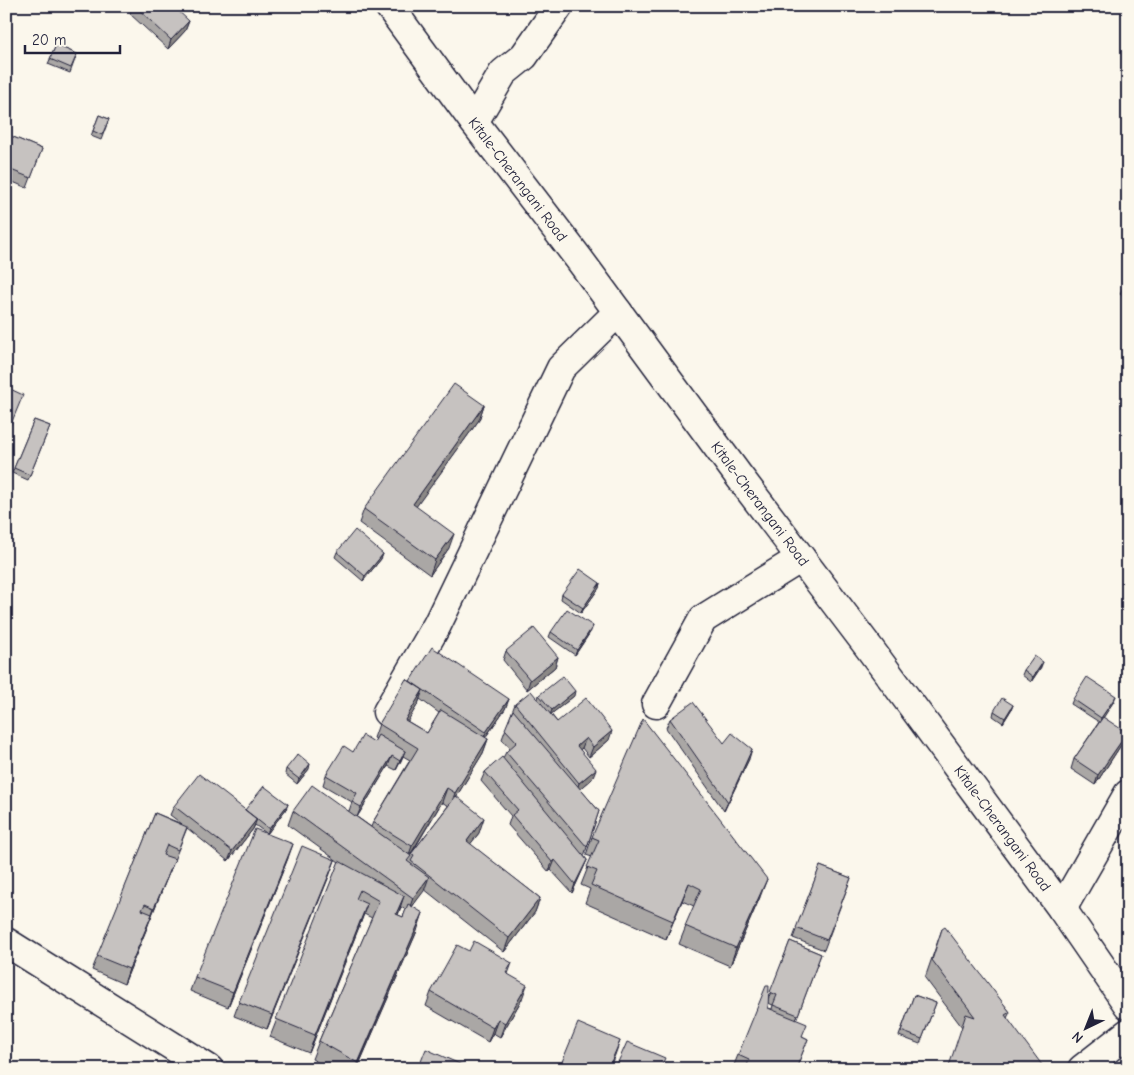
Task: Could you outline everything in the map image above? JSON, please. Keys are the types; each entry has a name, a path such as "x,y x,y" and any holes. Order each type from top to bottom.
{"main road":[{"name":"Kitale-Cherangani Road","path":"389,6 474,122 870,648 1062,909 1128,1006"},
{"path":"474,122 503,73 524,56 559,6"},
{"path":"381,721 437,625 561,368 618,312"},
{"path":"656,704 703,619 801,558"},
{"path":"1062,909 1128,794"},
{"path":"6,942 209,1069"},
{"path":"1082,1069 1128,1033"}],"building":[{"path":"135,6 173,6 189,21 171,40"},
{"path":"56,45 77,54 71,68 50,59"},
{"path":"99,115 109,119 102,135 93,131"},
{"path":"6,134 42,149 31,178 6,168"},
{"path":"1128,278 1128,287 1124,284"},
{"path":"454,384 484,405 413,504 454,534 435,560 364,509"},
{"path":"6,387 23,395 6,436"},
{"path":"34,420 50,426 30,475 14,468"},
{"path":"355,530 383,554 365,576 337,552"},
{"path":"580,569 600,583 583,608 562,594"},
{"path":"567,609 593,626 577,650 551,632"},
{"path":"534,628 558,657 530,680 506,651"},
{"path":"432,647 509,699 486,732 410,681"},
{"path":"1034,656 1043,662 1033,677 1024,670"},
{"path":"563,676 575,691 552,710 539,695"},
{"path":"1087,677 1116,696 1101,718 1073,699"},
{"path":"406,679 423,690 405,720 427,733 441,710 488,739 455,793 447,788 412,846 373,822 418,748 379,724"},
{"path":"531,691 557,722 586,698 612,731 593,747 586,738 577,746 596,769 579,783 515,704"},
{"path":"1002,698 1013,705 1005,718 994,711"},
{"path":"693,702 724,743 732,733 752,749 728,802 670,719"},
{"path":"513,710 599,811 587,847 506,752 517,742 505,729"},
{"path":"1103,717 1127,733 1098,775 1074,759"},
{"path":"643,719 767,879 736,948 685,926 701,889 689,883 673,921 591,885 597,871 587,867 599,840 592,837"},
{"path":"363,735 374,742 378,735 405,751 400,761 392,756 361,807 352,802 357,793 326,775 344,746 353,752"},
{"path":"298,754 310,764 299,779 286,769"},
{"path":"502,757 587,860 575,884 555,860 552,862 512,815 518,810 485,772"},
{"path":"199,774 257,819 232,851 174,806"},
{"path":"312,785 411,856 407,861 429,877 413,898 293,811"},
{"path":"264,786 288,804 269,829 245,810"},
{"path":"456,796 484,818 467,841 540,898 509,938 411,861 414,856 411,854"},
{"path":"155,813 187,827 178,850 167,845 163,855 175,859 154,908 145,904 142,910 152,914 129,969 97,956"},
{"path":"255,829 293,844 233,992 195,977"},
{"path":"302,846 335,860 272,1015 239,1002"},
{"path":"339,861 404,896 396,914 403,917 408,904 423,913 358,1063 319,1041 379,901 360,890 356,899 367,904 315,1035 276,1019"},
{"path":"820,866 851,878 827,940 796,928"},
{"path":"945,927 1010,1012 1005,1015 1045,1069 948,1069 966,1014 975,1017 932,960 942,929"},
{"path":"474,941 512,963 506,973 527,985 505,1023 498,1019 493,1028 431,992 457,945 469,951"},
{"path":"790,941 821,954 798,1015 773,1005 777,995 770,992"},
{"path":"766,986 769,986 768,1008 807,1024 802,1036 808,1039 796,1069 746,1069 749,1060 738,1055"},
{"path":"914,995 936,1003 922,1039 901,1031"},
{"path":"578,1023 620,1041 608,1069 559,1069"},
{"path":"627,1042 665,1058 660,1069 615,1069"},
{"path":"426,1049 471,1069 418,1069"}]}
